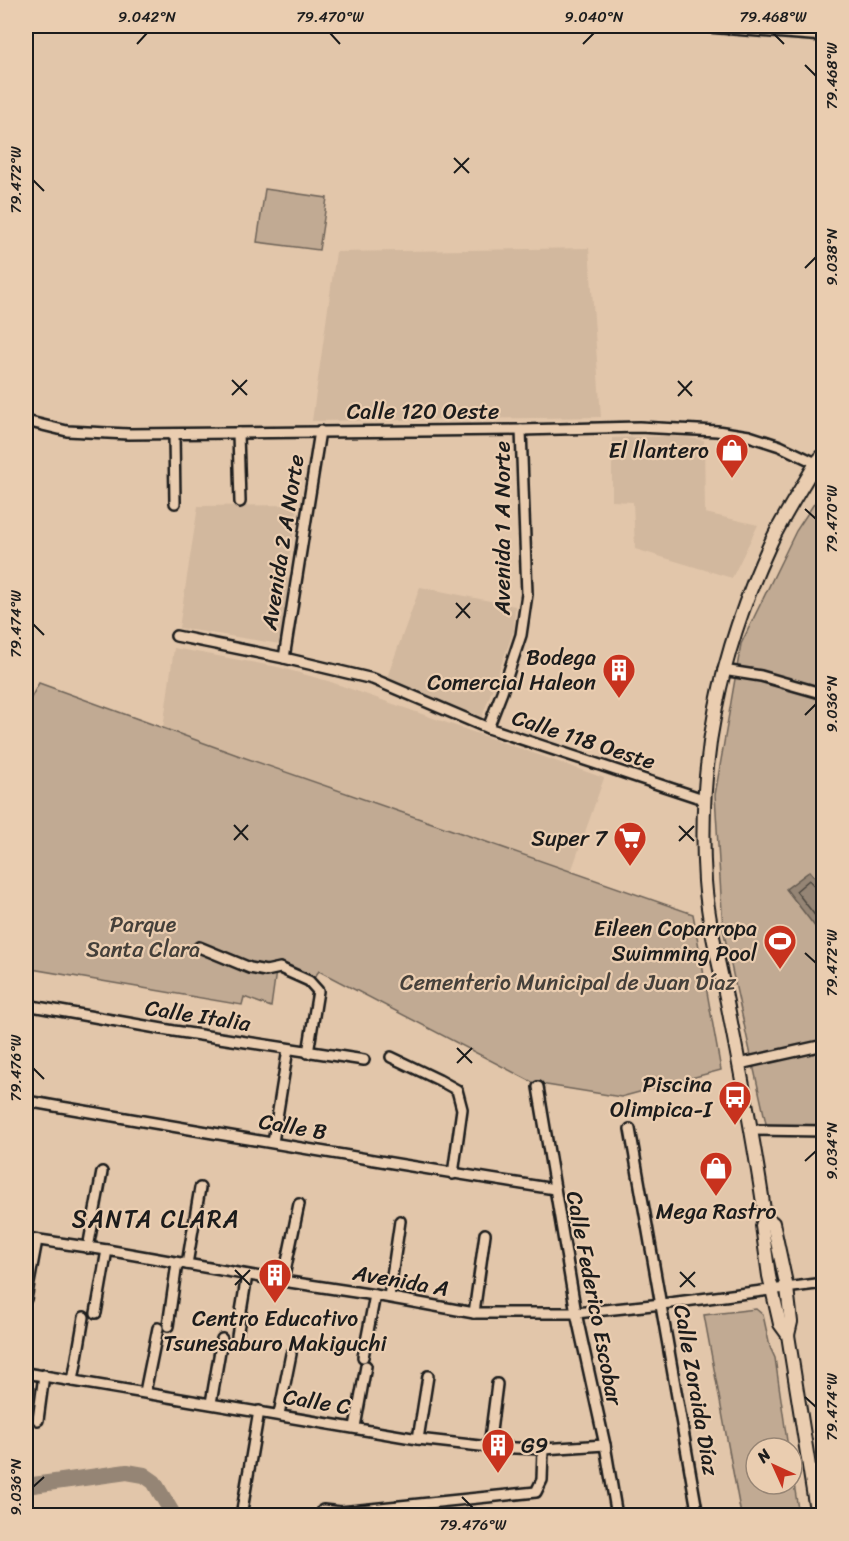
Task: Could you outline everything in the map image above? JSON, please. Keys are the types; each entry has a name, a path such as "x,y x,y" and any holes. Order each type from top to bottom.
{"main road":[{"path":"788,1335 780,1324 772,1290 762,1226 765,1217 751,1130 711,921 705,881 704,799 714,718 723,670 735,633 772,540 820,458"},
{"path":"765,1217 773,1223 787,1288 791,1323 788,1335 817,1515"}],"street":[{"path":"695,26 824,36"},
{"name":"Calle 120 Oeste","path":"26,421 67,430 128,435 639,427 717,431 749,436 820,458"},
{"name":"Avenida 1 A Norte","path":"488,728 521,635 527,594 521,430"},
{"name":"Avenida 2 A Norte","path":"284,658 320,432"},
{"path":"238,433 240,501"},
{"path":"174,434 175,503"},
{"name":"Calle 118 Oeste","path":"176,636 373,679 488,728 704,799"},
{"path":"723,670 761,676 824,694"},
{"path":"199,947 250,968 266,971 280,968 309,981 318,991 308,1053"},
{"name":"Calle Italia","path":"26,1005 308,1053 364,1060"},
{"path":"739,1064 824,1045"},
{"path":"273,1142 288,1049"},
{"path":"391,1057 457,1090 462,1109 453,1174"},
{"name":"Calle Federico Escobar","path":"538,1087 576,1313 617,1515"},
{"name":"Calle B","path":"26,1101 555,1190"},
{"name":"Calle Zoraida Díaz","path":"630,1129 698,1515"},
{"path":"751,1130 824,1131"},
{"path":"88,1248 102,1172"},
{"path":"145,1392 182,1264 200,1188"},
{"path":"284,1281 299,1204"},
{"path":"389,1297 400,1221"},
{"path":"474,1313 485,1234"},
{"name":"Avenida A","path":"26,1238 375,1294 474,1313 576,1313 824,1282"},
{"path":"26,1299 37,1240"},
{"path":"96,1312 107,1250"},
{"path":"237,1336 247,1275"},
{"path":"355,1427 375,1294"},
{"path":"74,1381 84,1317"},
{"path":"212,1403 222,1339"},
{"path":"279,1414 291,1354"},
{"name":"Calle C","path":"26,1373 418,1439 489,1447 543,1449 604,1445"},
{"path":"38,1420 44,1375"},
{"path":"418,1439 428,1376"},
{"path":"489,1447 497,1384"},
{"path":"241,1515 259,1411"},
{"path":"323,1510 341,1512 536,1492 542,1480 543,1449"}],"shaded area":[{"path":"589,248 601,417 312,421 336,252"},
{"path":"672,436 704,440 705,513 758,525 732,578 635,549 633,502 612,501 612,438"},
{"path":"298,505 286,578 292,580 280,644 179,628 198,506"},
{"path":"420,587 515,606 514,630 482,717 385,683"},
{"path":"174,648 278,667 328,681 604,778 571,872 163,728"}],"green space":[{"path":"265,189 327,198 319,250 257,242"},
{"path":"823,490 823,1130 767,1128 723,929 715,795 741,644 796,531"},
{"name":"Cementerio Municipal de Juan Díaz","path":"39,683 240,756 693,914 721,1070 621,1097 534,1083 319,971 309,985 276,971 271,1007 244,997 242,1005 26,968 26,707"},
{"path":"756,1309 763,1315 770,1347 775,1358 786,1436 744,1436 744,1496 796,1496 799,1515 741,1515 704,1315"}],"water":[{"path":"810,871 823,888 823,937 786,889"}],"waterway":[{"path":"26,1486 127,1472 144,1475 154,1482 174,1516"},
{"path":"26,1480 33,1485"}],"place":[{"name":"El llantero","path":"732,479"},
{"name":"Bodega Comercial Haleon","path":"619,699"},
{"name":"Super 7","path":"630,867"},
{"name":"Eileen Coparropa Swimming Pool","path":"780,970"},
{"name":"Piscina Olimpica-I","path":"735,1126"},
{"name":"Mega Rastro","path":"716,1197"},
{"name":"Centro Educativo Tsunesaburo Makiguchi","path":"275,1304"},
{"name":"G9","path":"498,1474"}],"district":[{"name":"SANTA CLARA","path":"156,1219"}],"park label":[{"name":"Parque Santa Clara","path":"143,936"}]}
